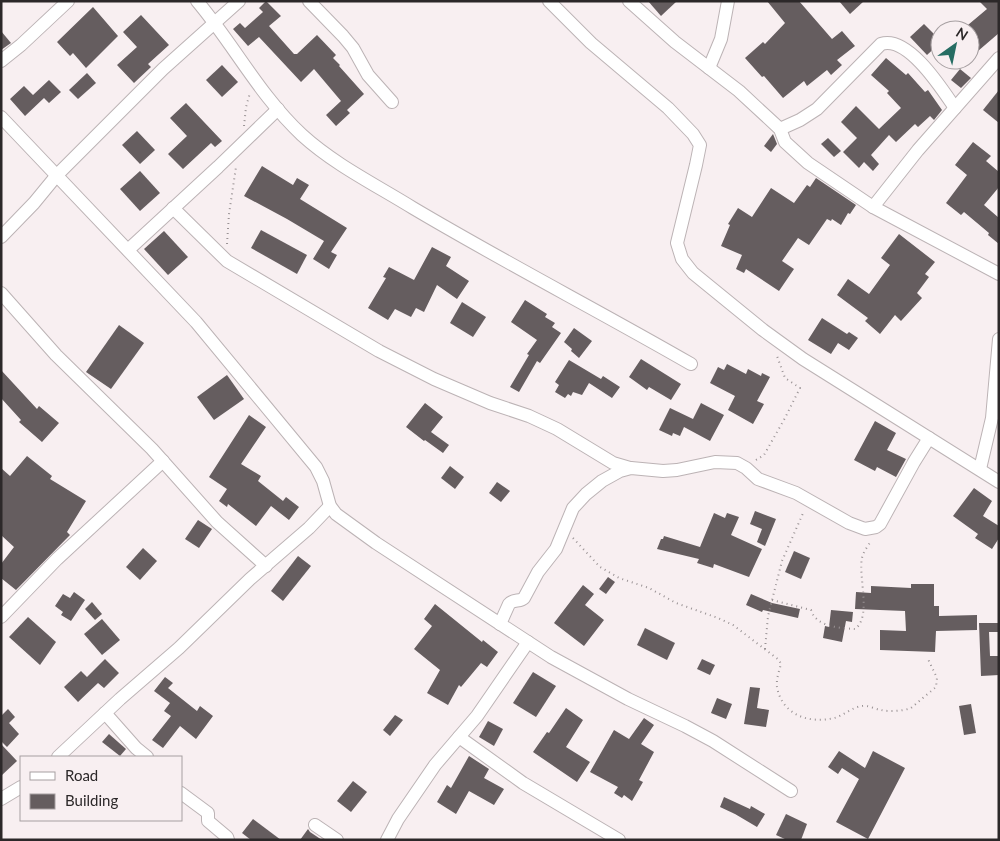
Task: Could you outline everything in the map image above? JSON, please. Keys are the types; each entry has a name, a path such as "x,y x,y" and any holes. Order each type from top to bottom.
{"street":[{"path":"1,61 68,1"},
{"path":"197,1 278,109 324,153 438,223 691,364"},
{"path":"1,237 57,175 163,69 239,1"},
{"path":"309,1 353,48 368,75 392,102"},
{"path":"549,1 591,43 668,108 693,134 700,145 677,243 682,259 693,273 762,330 803,359 999,482"},
{"path":"629,1 675,42 739,91 780,129 785,142 808,162 873,207 999,274"},
{"path":"709,68 721,39 728,1"},
{"path":"780,129 800,120 817,109 881,44 886,42 892,42 911,54 934,78 955,108"},
{"path":"873,207 918,150 999,58"},
{"path":"128,250 278,109"},
{"path":"1,117 196,322 316,467 323,480 330,506 342,518 376,543 551,657 628,700 685,726 791,791"},
{"path":"173,208 227,261 379,351 418,371 490,403 550,426 613,463 631,468 663,471 715,462 737,463 758,479 796,493 850,523 865,529 876,527 880,524 929,438"},
{"path":"1,293 56,355 163,461 217,522 266,566"},
{"path":"980,469 992,418 999,340"},
{"path":"1,617 57,559 163,461"},
{"path":"500,624 511,601 522,600 538,572 556,549 573,508 586,494 611,475 631,468"},
{"path":"59,756 179,648 250,579 309,528 330,506"},
{"path":"387,840 398,819 435,765 477,716 528,642"},
{"path":"105,713 136,748 146,756"},
{"path":"459,737 523,783 619,840"},
{"path":"1,798 20,788"},
{"path":"182,794 208,813 208,821 228,840"},
{"path":"314,825 337,840"}],"path":[{"path":"227,261 228,214 232,186 241,145 246,107 254,79"},
{"path":"737,463 751,462 764,455 800,388 784,378 774,351"},
{"path":"765,649 768,616 782,561 809,500"},
{"path":"563,530 582,546 600,567 649,588 676,603 733,625 765,649 780,662 778,687 783,702 792,713 802,718 825,720 860,706 882,710 906,710 911,708 936,687 937,678 927,657"},
{"path":"772,600 811,610 813,616 822,623 855,630 862,620 864,591 862,556 872,539"}],"building":[{"path":"266,1 281,16 269,26 294,54 297,54 317,35 336,55 333,58 364,94 347,110 350,113 336,126 326,115 341,101 314,69 301,82 259,37 248,46 233,29 240,23 245,28 263,12 259,8"},
{"path":"648,1 677,1 661,16"},
{"path":"767,1 799,1 832,39 842,31 855,46 837,60 842,65 831,75 827,70 807,86 804,81 783,98 745,58 763,42 765,44 785,23"},
{"path":"839,1 864,1 850,14"},
{"path":"979,1 999,1 999,33 980,49 980,20 974,20 987,9"},
{"path":"93,7 118,36 86,68 73,53 70,56 57,42"},
{"path":"141,15 169,45 148,64 151,67 134,83 117,65 137,47 123,32"},
{"path":"924,24 930,30 930,52 927,55 910,37"},
{"path":"1,31 11,43 1,50"},
{"path":"886,58 906,75 908,73 925,92 928,90 942,110 934,120 930,116 918,127 915,124 896,142 889,135 871,155 879,164 873,171 864,162 859,168 843,152 857,138 841,122 856,106 879,129 901,108 887,93 889,91 871,75"},
{"path":"222,65 238,82 222,97 206,80"},
{"path":"959,70 971,78 961,88 951,80"},
{"path":"87,73 96,83 78,99 69,90"},
{"path":"49,80 61,92 49,103 44,98 25,116 10,99 24,86 33,95"},
{"path":"999,90 999,123 983,110"},
{"path":"186,103 222,141 215,147 211,143 183,169 168,154 187,136 170,118"},
{"path":"137,131 155,150 140,164 122,145"},
{"path":"773,134 777,144 771,152 764,146"},
{"path":"828,138 841,151 834,157 821,144"},
{"path":"973,142 991,156 986,161 999,172 999,187 984,205 999,218 999,244 964,212 961,215 946,203 967,175 955,165"},
{"path":"262,166 293,185 297,178 309,185 300,199 347,228 331,252 337,255 329,269 313,259 324,241 244,196"},
{"path":"140,171 160,193 140,211 120,189"},
{"path":"816,178 856,205 850,214 848,213 841,225 832,219 831,221 827,219 809,245 798,238 782,261 794,269 779,291 746,269 744,273 736,269 742,255 721,246 730,225 728,224 738,208 752,217 771,188 794,203 807,185 810,187"},
{"path":"261,230 307,255 297,274 251,248"},
{"path":"164,231 188,257 168,275 144,249"},
{"path":"899,234 935,262 925,274 929,277 917,293 922,298 901,321 895,315 880,334 865,321 868,318 837,295 848,279 869,294 890,265 881,258"},
{"path":"432,247 451,257 446,266 469,281 457,299 437,285 424,312 416,308 411,317 395,309 388,320 368,308 386,278 383,277 389,267 414,280"},
{"path":"525,300 547,314 545,317 555,323 552,327 561,333 540,363 537,361 519,392 510,387 529,355 527,354 537,340 511,322"},
{"path":"462,302 486,317 473,337 450,323"},
{"path":"822,318 847,334 849,332 858,338 849,350 838,343 831,354 808,340"},
{"path":"119,325 144,343 111,389 86,372"},
{"path":"574,328 592,341 579,358 564,342"},
{"path":"641,359 681,384 671,400 649,387 647,390 629,377"},
{"path":"569,360 601,379 603,376 620,387 612,398 589,383 582,395 573,392 571,396 568,394 565,398 555,392 559,385 555,382"},
{"path":"727,364 746,374 748,369 761,376 762,373 770,377 757,401 764,404 753,424 728,410 735,396 710,383 718,367 724,370"},
{"path":"1,370 37,409 39,406 59,423 42,442 19,422 21,420 1,398"},
{"path":"227,375 244,399 214,420 197,397"},
{"path":"425,403 443,417 431,432 449,445 443,453 406,427"},
{"path":"701,403 724,415 710,441 684,427 680,436 673,433 672,436 659,430 670,408 693,419"},
{"path":"249,415 266,427 241,464 261,476 258,481 283,501 286,497 299,507 289,520 271,506 256,526 228,504 227,507 219,501 227,489 209,477"},
{"path":"875,421 896,433 887,450 906,459 896,477 877,467 875,471 854,460"},
{"path":"27,456 52,476 50,479 86,501 67,532 70,535 16,590 1,578 1,564 14,547 1,535 1,468 10,476"},
{"path":"450,466 464,477 455,489 441,478"},
{"path":"497,482 510,491 501,502 489,493"},
{"path":"974,488 992,501 983,516 999,526 999,538 992,549 975,538 978,534 953,516"},
{"path":"755,511 776,519 765,546 757,542 762,529 750,524"},
{"path":"714,513 725,518 727,513 739,517 731,535 762,549 749,577 714,564 713,568 697,563 699,559 657,549 664,536 700,547"},
{"path":"198,520 212,529 199,548 185,539"},
{"path":"143,548 157,561 140,580 126,567"},
{"path":"794,551 810,558 801,579 785,572"},
{"path":"298,556 311,566 283,601 271,591"},
{"path":"608,577 615,582 606,594 599,589"},
{"path":"911,584 934,584 934,606 939,606 939,616 977,615 977,630 936,631 935,652 880,650 880,630 906,631 905,611 855,609 856,592 871,593 871,586 911,588"},
{"path":"583,585 594,594 585,605 604,620 584,646 554,623"},
{"path":"74,592 85,600 71,621 61,615 63,612 55,606 63,594 70,598"},
{"path":"751,594 772,603 800,609 798,618 763,610 762,612 746,605"},
{"path":"92,602 102,614 95,620 85,609"},
{"path":"435,604 482,642 483,640 498,652 487,667 481,663 461,687 459,685 448,705 427,693 440,670 414,649 432,626 424,619"},
{"path":"831,610 853,612 852,622 846,621 842,642 823,638 825,626 829,627"},
{"path":"28,617 56,642 40,665 9,637"},
{"path":"102,619 120,640 102,655 84,634"},
{"path":"979,623 999,623 999,632 989,632 990,656 999,656 999,675 981,676"},
{"path":"645,628 675,643 667,660 637,645"},
{"path":"105,659 119,673 104,688 98,683 78,702 64,687 81,671 87,677"},
{"path":"702,659 715,665 710,675 697,669"},
{"path":"533,672 556,686 536,717 513,703"},
{"path":"165,677 173,683 168,688 197,711 200,706 213,716 196,739 180,726 163,748 152,740 171,716 164,711 170,703 154,691"},
{"path":"750,687 760,688 757,708 769,710 766,727 744,724"},
{"path":"717,698 732,704 726,719 711,713"},
{"path":"971,704 976,733 964,735 959,706"},
{"path":"566,708 583,720 566,747 590,762 577,782 533,752"},
{"path":"8,709 15,717 9,723 19,734 7,747 1,741 1,716"},
{"path":"395,715 403,720 390,736 383,730"},
{"path":"644,718 654,725 641,744 654,752 639,780 643,782 632,801 624,795 622,798 614,793 618,787 590,772 614,730 629,739"},
{"path":"488,721 503,729 494,746 479,737"},
{"path":"109,734 126,749 120,756 102,742"},
{"path":"1,744 17,761 1,776"},
{"path":"839,751 865,768 873,751 905,768 868,839 836,822 859,779 842,768 838,774 828,767"},
{"path":"469,756 489,769 484,778 504,789 494,805 469,791 456,814 437,802 447,785 451,788"},
{"path":"353,781 367,792 351,812 337,801"},
{"path":"724,797 750,809 751,806 765,814 757,827 720,807"},
{"path":"786,814 807,824 801,840 787,840 776,835"},
{"path":"253,819 281,840 251,840 242,833"},
{"path":"308,829 310,832 322,840 300,840"}]}
